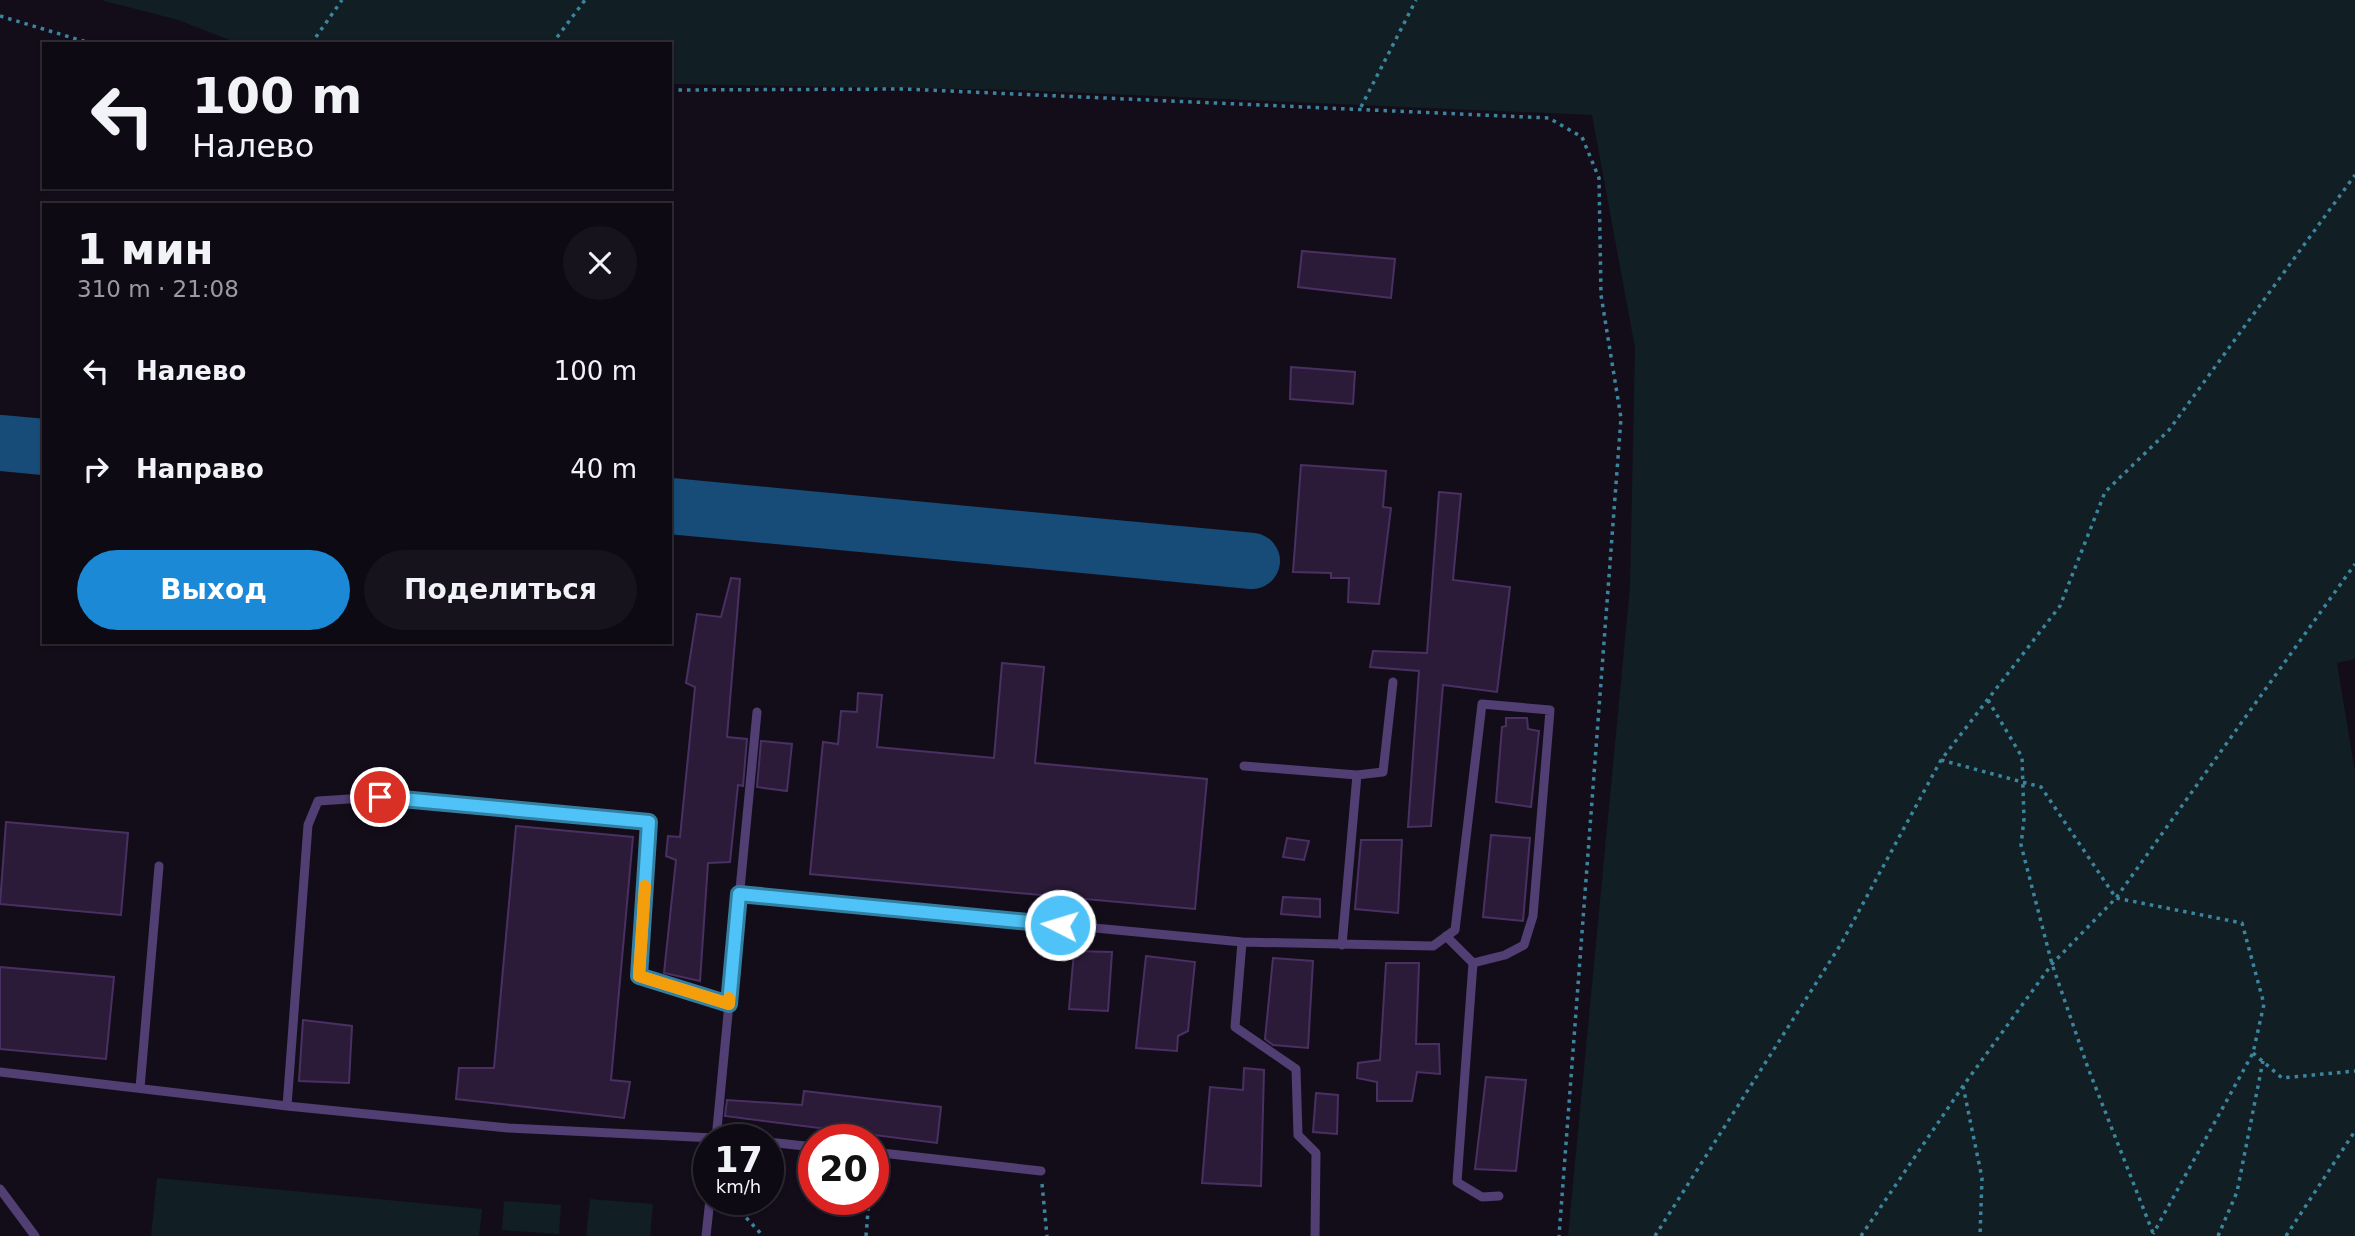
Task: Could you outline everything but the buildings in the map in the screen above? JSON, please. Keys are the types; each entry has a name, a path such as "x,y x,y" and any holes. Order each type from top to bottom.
{"lane":[{"path":"1244,766 1357,775 1383,772 1393,682"},
{"path":"739,894 1242,942 1433,946 1455,930 1482,704 1550,710 1533,916 1524,945 1505,955 1473,963"},
{"path":"717,1124 757,712"},
{"path":"1342,945 1357,775"},
{"path":"287,1106 308,825 318,801 380,797 649,822 639,976 729,1004"},
{"path":"139,1088 159,866"},
{"path":"1446,936 1473,963 1457,1182 1482,1197 1499,1196"},
{"path":"1242,942 1235,1027 1296,1069 1298,1135 1316,1153 1315,1236"},
{"path":"0,1072 287,1106 508,1128 693,1137"},
{"path":"889,1154 1041,1171"},
{"path":"1,1193 35,1236"},
{"path":"706,1236 708,1215"}],"path":[{"path":"312,42 342,0"},
{"path":"554,42 585,0"},
{"path":"1361,107 1416,0"},
{"path":"0,16 86,42"},
{"path":"672,90 904,89 1361,107 1549,118 1582,137 1599,178 1601,295 1621,418 1559,1236"},
{"path":"1655,1236 1841,944 1941,760 2060,606 2105,492 2169,430 2355,176"},
{"path":"1861,1236 1963,1086 2052,964 2116,898 2355,564"},
{"path":"1988,700 2022,757 2024,782 2021,845 2052,964 2088,1068 2153,1235"},
{"path":"1941,760 2041,787 2116,898 2242,923 2264,1004 2253,1053 2153,1235"},
{"path":"2253,1053 2282,1078 2355,1071"},
{"path":"2218,1236 2236,1192 2263,1061"},
{"path":"1963,1086 1982,1178 1980,1236"},
{"path":"2286,1236 2355,1132"},
{"path":"1041,1171 1046,1236"},
{"path":"744,1215 763,1236"},
{"path":"866,1236 868,1215"}],"shaded area":[{"path":"101,0 2355,0 2355,659 2337,663 2355,772 2355,1236 1568,1236 1630,587 1635,348 1592,115 1018,90 672,84 672,42 235,42 178,20"},
{"path":"157,1178 482,1209 479,1236 151,1236"},
{"path":"590,1199 653,1204 650,1236 586,1236"},
{"path":"504,1201 561,1205 559,1234 502,1230"}],"taxiway":[{"path":"0,443 42,447"},
{"path":"672,506 1252,561"}],"slow traffic":[{"path":"645,886 639,976 729,1004 729,998"}],"route":[{"path":"380,797 649,822 639,976 729,1004 739,894 1060,925"}]}
